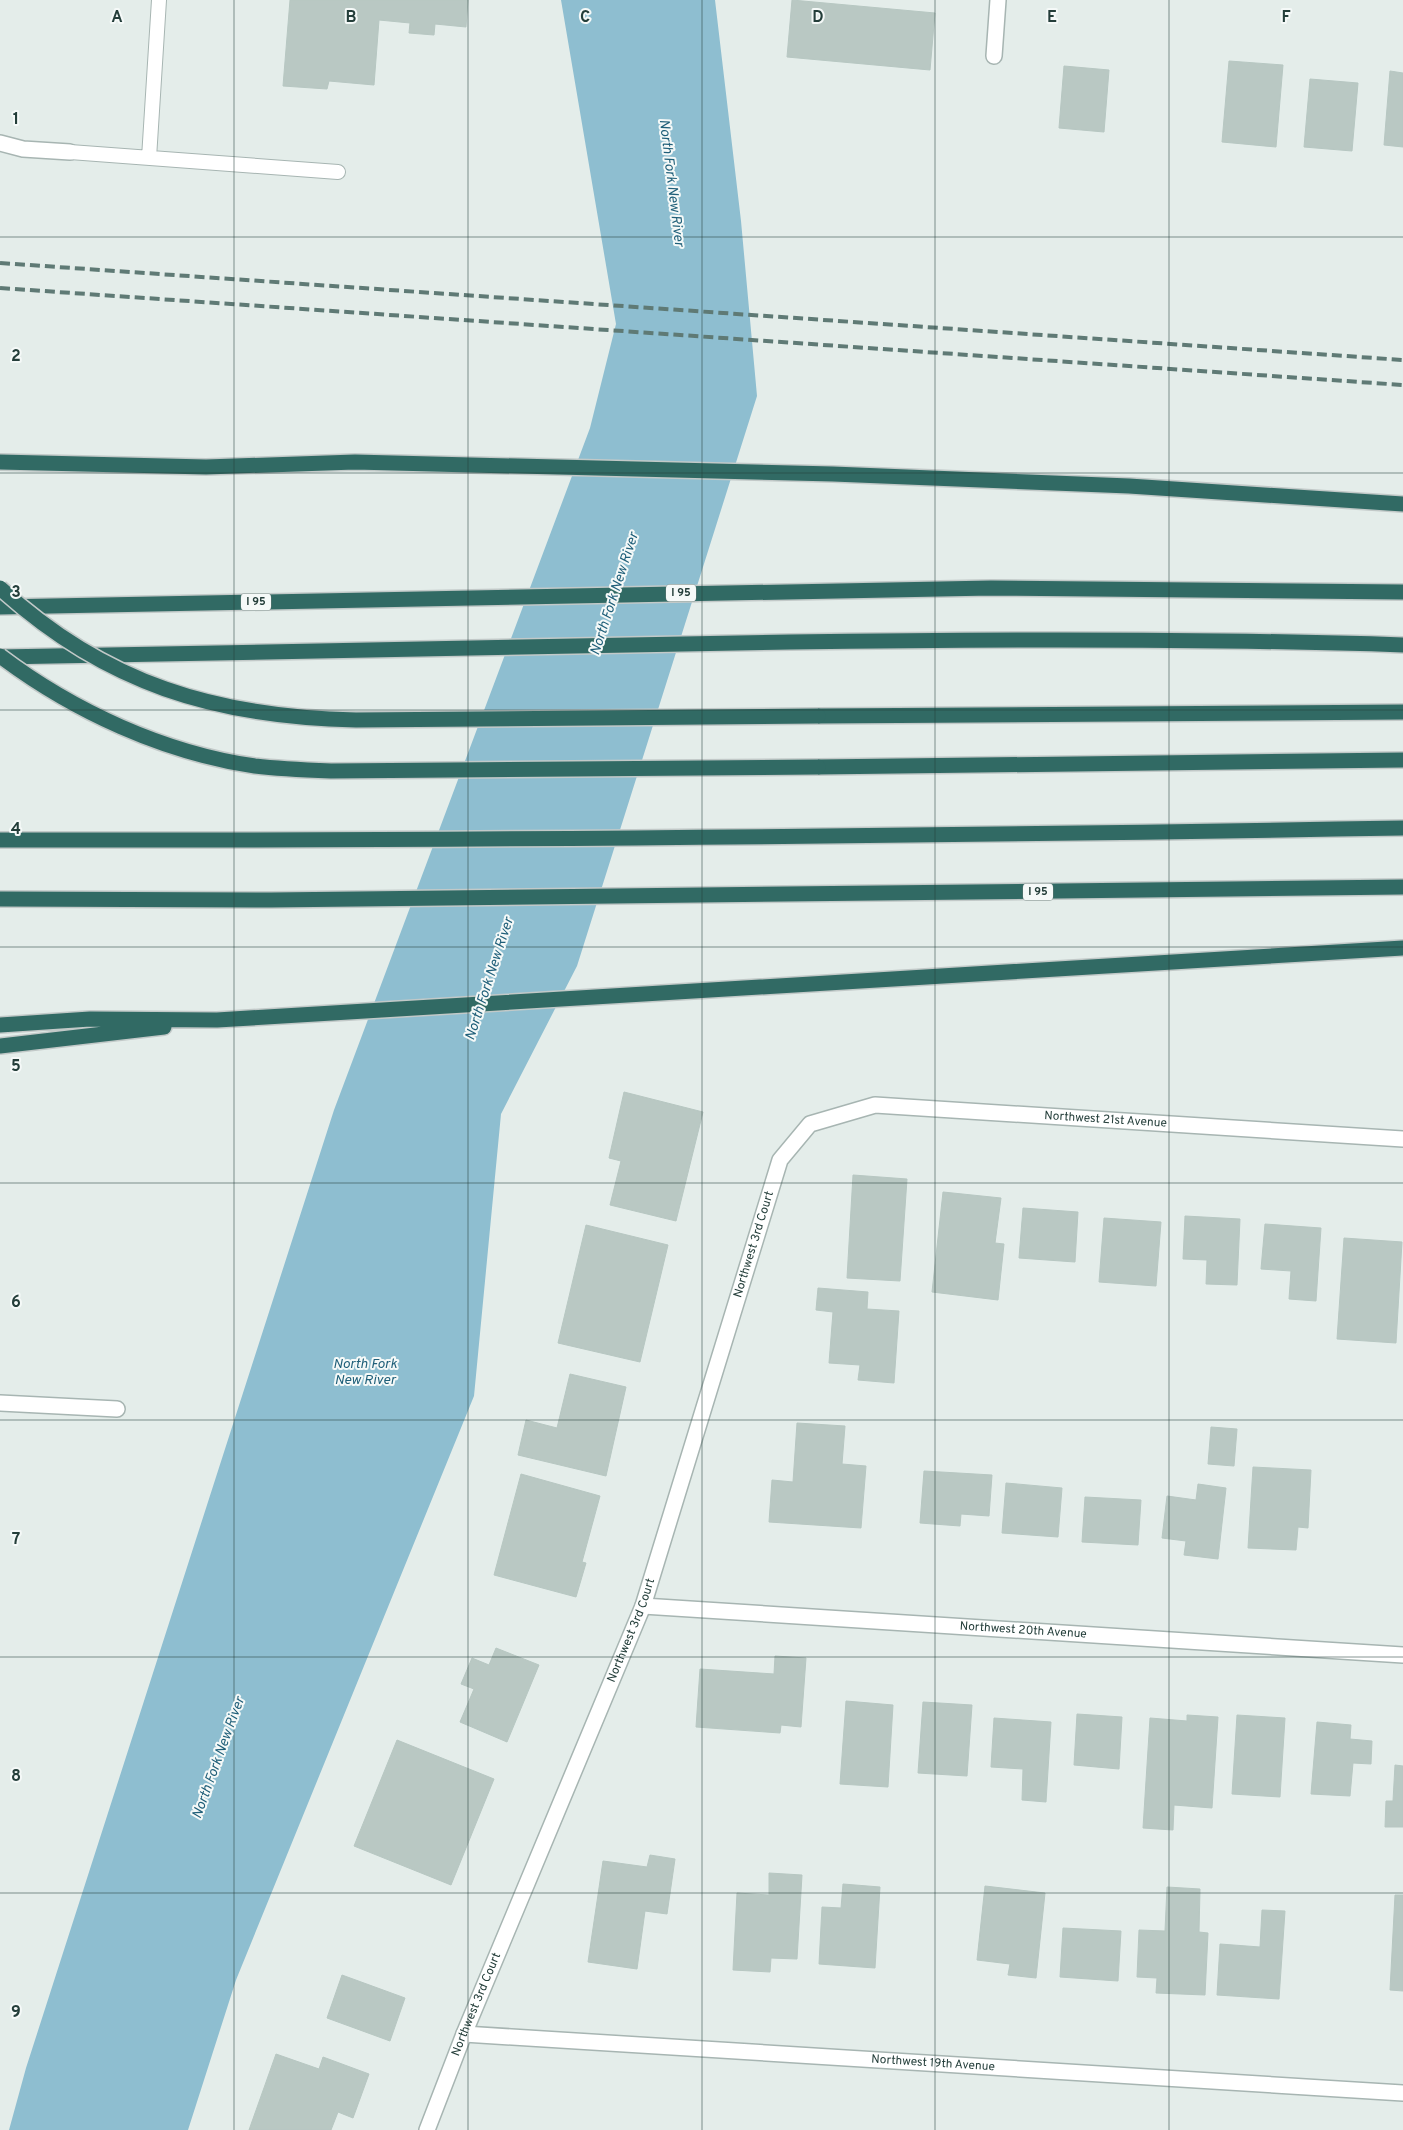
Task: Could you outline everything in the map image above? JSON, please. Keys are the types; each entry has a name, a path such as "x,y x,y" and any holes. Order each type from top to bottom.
{"highway":[{"path":"0,462 206,467 355,462 834,474 1129,486 1403,504"},
{"path":"0,588 46,626 114,667 186,696 255,713 288,718 356,720 1403,712"},
{"name":"I 95","path":"0,607 512,596 1129,588 1403,592"},
{"path":"0,656 493,645 821,642 1241,640 1403,645"},
{"path":"0,656 67,699 141,735 180,748 254,766 331,771 1403,760"},
{"path":"0,840 721,837 1403,828"},
{"name":"I 95","path":"0,900 270,900 1403,887"},
{"path":"0,1025 90,1019 217,1020 1403,948"},
{"path":"0,1046 92,1037 217,1020"}],"street":[{"path":"994,56 998,0"},
{"path":"0,144 23,149 70,152"},
{"name":"Northwest 21st Avenue","path":"810,1124 876,1105 1403,1139"},
{"name":"Northwest 3rd Court","path":"427,2130 464,2034 643,1606 780,1160 810,1124"},
{"path":"0,1403 117,1409"},
{"name":"Northwest 20th Avenue","path":"643,1606 1403,1655"},
{"name":"Northwest 19th Avenue","path":"464,2034 1403,2093"}],"lane":[{"path":"149,158 159,0"},
{"path":"70,152 338,172"}],"water":[{"name":"North Fork New River","path":"561,0 715,0 741,221 757,396 577,966 501,1114 474,1396 236,1980 188,2130 9,2130 26,2068 334,1110 590,428 616,324"}],"building":[{"path":"290,0 468,0 466,27 435,24 434,35 409,33 410,23 379,20 374,85 329,81 327,89 283,86"},
{"path":"792,0 935,13 930,70 787,57"},
{"path":"1229,61 1283,65 1276,147 1222,142"},
{"path":"1064,66 1109,70 1104,132 1059,128"},
{"path":"1390,71 1403,73 1403,147 1384,145"},
{"path":"1310,79 1358,83 1352,151 1304,147"},
{"path":"624,1092 703,1112 676,1221 610,1205 621,1161 609,1158"},
{"path":"853,1175 907,1179 900,1281 847,1278"},
{"path":"943,1192 1001,1198 995,1243 1004,1244 998,1300 932,1292"},
{"path":"1023,1208 1078,1212 1075,1262 1019,1258"},
{"path":"1185,1216 1240,1219 1237,1285 1206,1284 1207,1260 1183,1259"},
{"path":"1104,1218 1161,1222 1156,1286 1099,1282"},
{"path":"1265,1224 1321,1228 1316,1301 1289,1299 1291,1271 1261,1269"},
{"path":"586,1225 668,1245 640,1362 558,1343"},
{"path":"1344,1238 1402,1242 1396,1343 1337,1339"},
{"path":"818,1288 868,1292 867,1309 899,1311 894,1383 858,1380 860,1365 829,1363 833,1312 816,1310"},
{"path":"570,1374 626,1387 606,1476 518,1455 526,1420 557,1428"},
{"path":"797,1423 845,1426 842,1464 866,1466 861,1528 769,1522 772,1480 793,1482"},
{"path":"1211,1427 1237,1429 1234,1466 1208,1464"},
{"path":"1253,1467 1311,1470 1308,1528 1298,1527 1296,1550 1248,1548"},
{"path":"924,1471 992,1475 989,1516 961,1514 960,1526 920,1523"},
{"path":"521,1474 600,1496 582,1562 586,1563 576,1597 494,1575"},
{"path":"1006,1483 1062,1488 1058,1537 1002,1533"},
{"path":"1198,1484 1226,1488 1218,1559 1184,1555 1186,1541 1162,1538 1167,1496 1196,1500"},
{"path":"1085,1497 1141,1500 1138,1545 1082,1542"},
{"path":"496,1648 539,1665 507,1742 460,1722 474,1689 461,1684 472,1658 489,1665"},
{"path":"775,1656 806,1658 801,1727 781,1725 780,1733 696,1727 700,1669 774,1674"},
{"path":"846,1701 893,1705 888,1787 840,1784"},
{"path":"923,1702 972,1705 967,1776 918,1773"},
{"path":"1077,1714 1122,1717 1119,1769 1074,1765"},
{"path":"1187,1715 1218,1717 1212,1808 1174,1805 1173,1830 1143,1828 1150,1718 1187,1721"},
{"path":"1237,1715 1285,1718 1280,1797 1232,1794"},
{"path":"994,1718 1051,1722 1046,1802 1022,1800 1023,1769 991,1767"},
{"path":"1317,1722 1351,1725 1350,1739 1372,1741 1371,1764 1353,1763 1350,1796 1311,1794"},
{"path":"397,1740 494,1779 451,1885 354,1846"},
{"path":"1395,1765 1403,1766 1403,1827 1385,1827 1386,1801 1393,1801"},
{"path":"650,1855 675,1859 667,1914 645,1911 637,1969 588,1962 603,1861 647,1867"},
{"path":"769,1873 802,1875 797,1959 771,1958 770,1972 733,1970 737,1893 769,1895"},
{"path":"843,1884 880,1887 875,1968 819,1964 822,1907 841,1908"},
{"path":"985,1886 1045,1893 1036,1978 1008,1975 1010,1964 977,1960"},
{"path":"1167,1887 1200,1889 1199,1932 1208,1933 1205,1995 1156,1993 1157,1978 1137,1977 1139,1930 1165,1931"},
{"path":"1395,1895 1403,1895 1403,1991 1390,1990"},
{"path":"1262,1910 1285,1911 1279,1999 1217,1995 1220,1944 1260,1947"},
{"path":"1063,1928 1121,1931 1118,1981 1060,1977"},
{"path":"342,1975 405,1998 390,2041 327,2018"},
{"path":"276,2054 319,2069 323,2057 369,2074 353,2118 338,2112 331,2130 249,2130"}],"railway":[{"path":"0,263 1403,360"},
{"path":"0,288 1403,385"}]}
